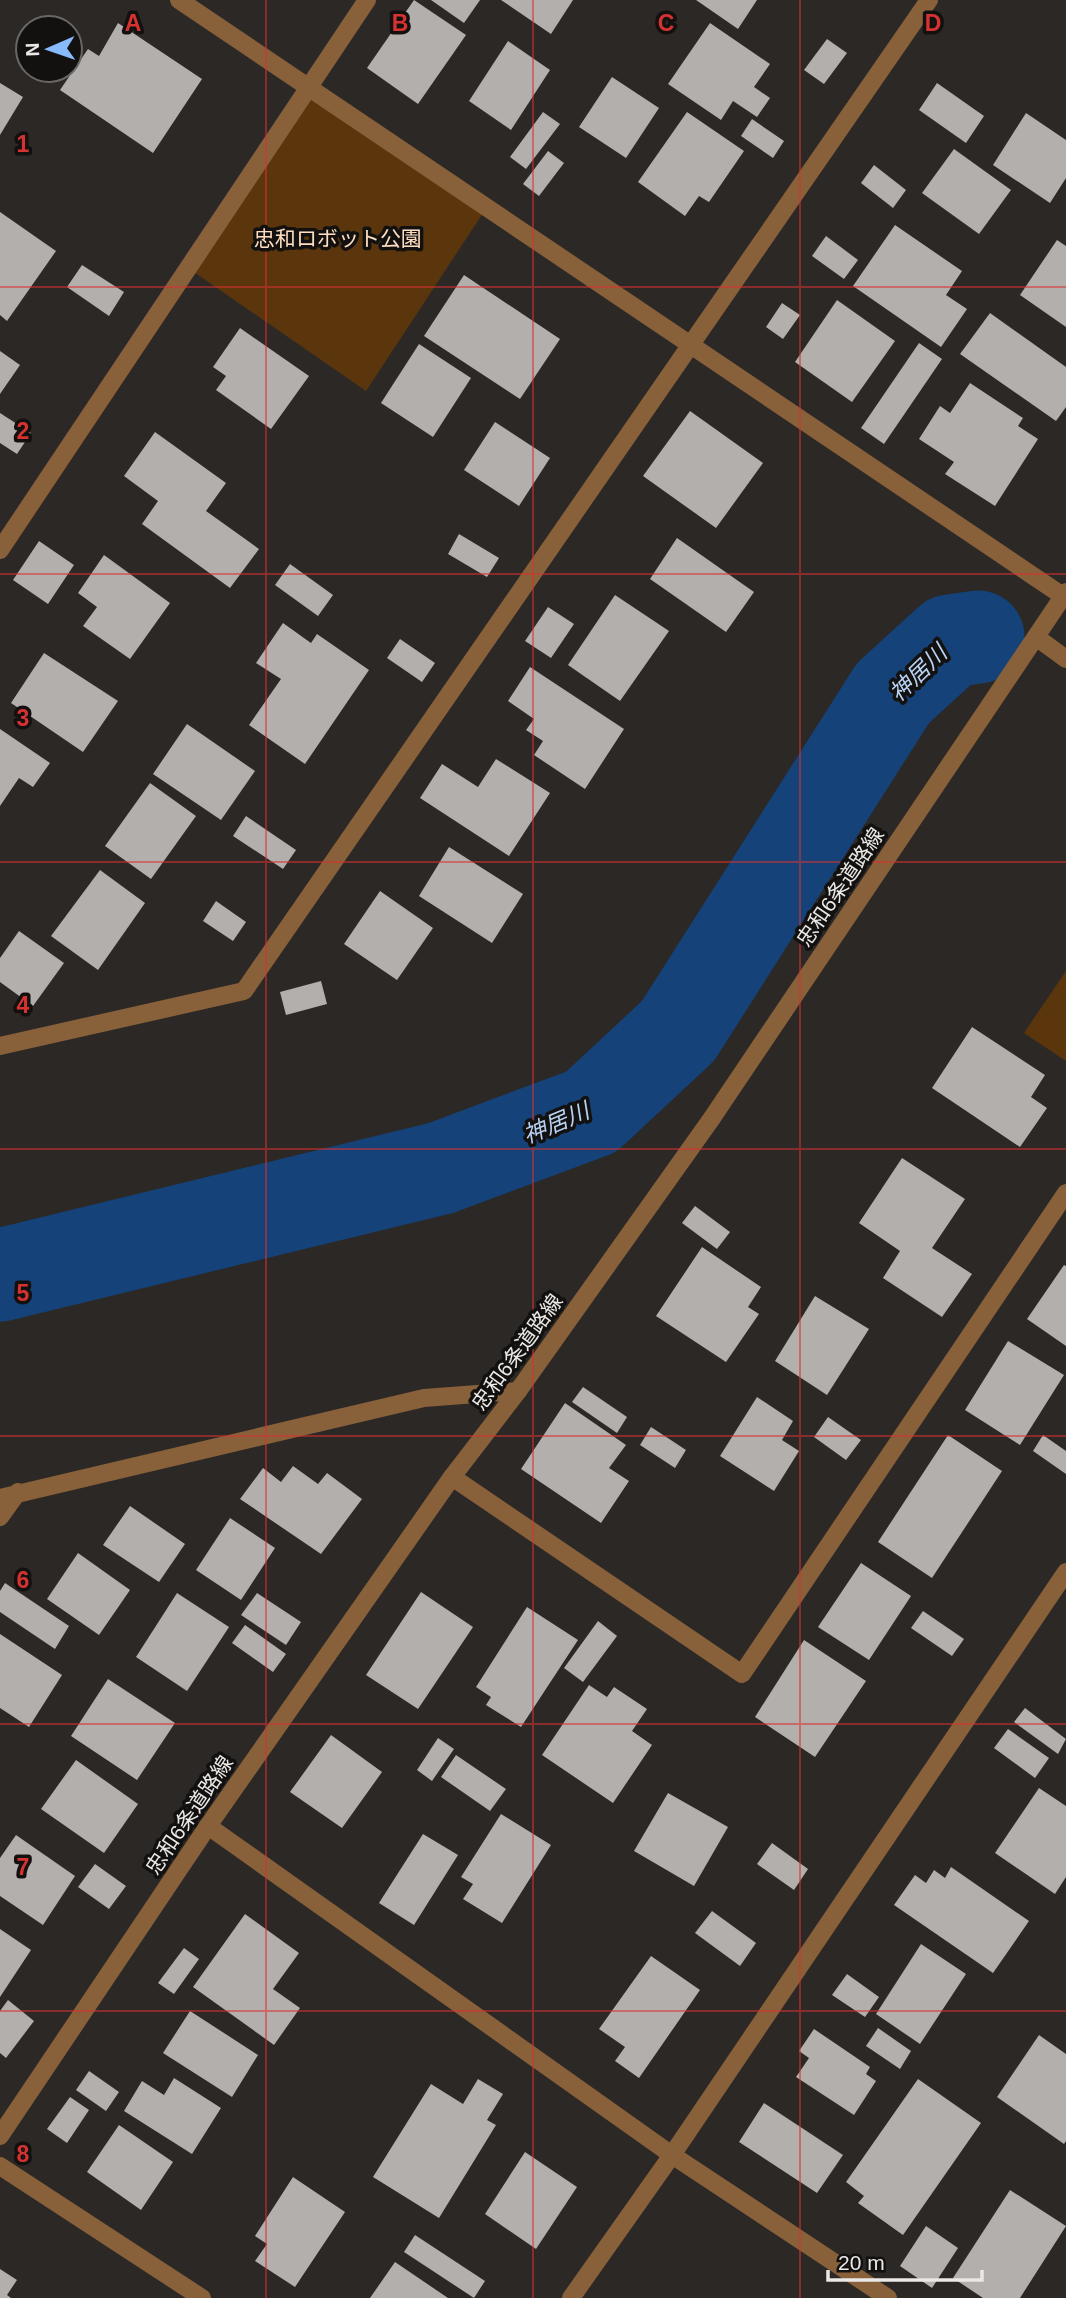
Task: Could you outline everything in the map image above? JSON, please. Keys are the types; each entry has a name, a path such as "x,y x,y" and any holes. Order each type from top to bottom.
{"street":[{"path":"179,0 1064,594"},
{"path":"0,550 367,0"},
{"path":"0,1046 244,991 929,0"},
{"name":"忠和6条道路線","path":"0,2136 208,1826 452,1477 519,1391 712,1118 1064,594"},
{"path":"1036,637 1066,659"},
{"path":"452,1477 742,1674 1066,1194"},
{"path":"0,1498 424,1398 519,1391"},
{"path":"0,1517 18,1492"},
{"path":"571,2298 672,2155 1066,1573"},
{"path":"208,1826 672,2155 888,2298"},
{"path":"0,2166 202,2298"}],"green space":[{"name":"忠和ロボット公園","path":"307,88 487,207 366,391 188,268"},
{"path":"1066,971 1066,1061 1024,1033"}],"building":[{"path":"414,0 466,35 418,104 367,68"},
{"path":"431,0 480,0 464,23"},
{"path":"501,0 573,0 551,34"},
{"path":"696,0 757,0 738,29"},
{"path":"118,23 202,79 153,153 60,90 64,84 84,84 84,55 88,49 99,56"},
{"path":"710,23 770,64 754,87 770,98 757,117 733,101 721,120 668,84"},
{"path":"827,39 847,53 824,84 804,70"},
{"path":"508,41 550,70 511,130 469,101"},
{"path":"612,77 659,108 626,158 579,127"},
{"path":"0,83 23,97 0,135"},
{"path":"937,83 984,116 966,143 919,110"},
{"path":"543,112 560,124 526,169 510,157"},
{"path":"687,112 744,151 709,202 699,196 685,216 638,182"},
{"path":"1026,113 1066,140 1066,178 1050,203 993,165"},
{"path":"752,119 784,141 773,158 741,136"},
{"path":"954,149 1011,190 979,234 922,193"},
{"path":"548,151 564,163 539,196 523,184"},
{"path":"874,165 906,190 893,208 861,183"},
{"path":"0,212 56,251 7,321 0,315"},
{"path":"895,225 962,271 946,295 967,309 941,347 853,286"},
{"path":"826,236 858,260 844,279 812,256"},
{"path":"1057,240 1066,246 1066,327 1020,295"},
{"path":"82,265 124,292 109,316 67,287"},
{"path":"464,275 560,339 520,399 424,336"},
{"path":"837,300 895,341 852,402 795,362"},
{"path":"782,303 800,315 783,339 766,327"},
{"path":"990,313 1066,367 1066,407 1056,421 960,354"},
{"path":"240,328 309,376 271,429 216,390 226,376 213,367"},
{"path":"919,343 942,359 884,444 861,428"},
{"path":"419,344 471,378 433,437 381,403"},
{"path":"0,351 20,365 0,394"},
{"path":"970,383 1023,418 1018,426 1038,439 995,506 945,474 954,462 919,439 940,406 950,413"},
{"path":"690,411 763,463 716,528 643,476"},
{"path":"0,413 31,433 17,454 0,443"},
{"path":"495,422 550,458 519,506 464,470"},
{"path":"155,432 226,483 206,511 259,549 230,588 142,524 158,501 124,476"},
{"path":"459,534 499,558 487,577 448,554"},
{"path":"677,538 754,592 726,632 650,579"},
{"path":"39,541 74,565 48,604 13,580"},
{"path":"104,555 170,603 130,659 83,626 97,607 78,593"},
{"path":"290,564 333,595 318,616 275,585"},
{"path":"615,595 669,631 620,701 568,665"},
{"path":"548,607 574,624 551,658 525,641"},
{"path":"283,623 311,643 317,634 369,670 305,764 249,725 281,679 256,663"},
{"path":"400,639 435,663 422,682 387,658"},
{"path":"44,653 118,701 83,752 11,703"},
{"path":"530,667 624,729 585,789 534,755 543,741 526,730 534,719 508,701"},
{"path":"187,724 255,771 221,820 153,774"},
{"path":"0,729 50,763 33,787 19,778 0,806"},
{"path":"496,759 550,793 509,856 420,798 442,764 478,787"},
{"path":"150,783 196,816 151,879 105,846"},
{"path":"246,816 296,850 283,869 233,836"},
{"path":"449,847 523,894 492,943 419,896"},
{"path":"100,870 145,903 98,970 51,936"},
{"path":"380,891 433,928 397,980 344,944"},
{"path":"216,901 246,922 233,941 203,921"},
{"path":"19,931 64,963 33,1006 0,982 0,958"},
{"path":"321,981 327,1004 286,1015 280,992"},
{"path":"972,1027 1045,1075 1031,1097 1047,1108 1020,1147 932,1088"},
{"path":"902,1158 965,1199 932,1248 972,1274 942,1317 883,1278 900,1251 859,1223"},
{"path":"695,1206 730,1232 717,1249 682,1223"},
{"path":"702,1247 761,1287 748,1307 759,1314 726,1362 656,1316"},
{"path":"1064,1265 1066,1266 1066,1346 1027,1319"},
{"path":"815,1296 869,1329 827,1395 775,1361"},
{"path":"1008,1341 1064,1375 1020,1445 965,1410"},
{"path":"583,1387 627,1417 617,1433 572,1402"},
{"path":"757,1397 793,1421 782,1440 799,1451 774,1491 720,1456"},
{"path":"565,1403 626,1445 609,1468 629,1481 601,1523 521,1469"},
{"path":"828,1417 861,1440 846,1460 814,1437"},
{"path":"651,1427 686,1450 675,1468 640,1445"},
{"path":"948,1435 1002,1471 932,1578 878,1542"},
{"path":"1043,1435 1066,1451 1066,1474 1033,1451"},
{"path":"293,1466 318,1484 327,1473 362,1499 321,1554 240,1499 263,1468 281,1482"},
{"path":"130,1506 185,1544 159,1582 103,1545"},
{"path":"230,1518 275,1548 241,1600 196,1570"},
{"path":"78,1553 130,1590 99,1635 47,1599"},
{"path":"861,1563 911,1596 869,1660 818,1627"},
{"path":"5,1583 69,1626 55,1649 0,1612 0,1591"},
{"path":"421,1592 473,1627 418,1709 366,1675"},
{"path":"177,1593 229,1627 187,1691 136,1657"},
{"path":"257,1593 301,1622 286,1645 241,1615"},
{"path":"527,1607 578,1640 521,1727 486,1705 491,1697 476,1687"},
{"path":"923,1611 964,1639 952,1656 911,1628"},
{"path":"598,1621 617,1636 583,1682 564,1668"},
{"path":"245,1625 286,1654 273,1672 232,1643"},
{"path":"0,1634 62,1675 29,1727 0,1708"},
{"path":"804,1640 866,1681 815,1757 755,1717"},
{"path":"108,1679 175,1723 137,1780 71,1736"},
{"path":"589,1685 607,1697 614,1687 647,1709 632,1731 652,1745 613,1803 542,1755"},
{"path":"1025,1708 1066,1739 1058,1754 1014,1722"},
{"path":"1008,1729 1049,1758 1035,1778 994,1748"},
{"path":"331,1735 382,1772 342,1828 290,1792"},
{"path":"438,1738 454,1749 432,1781 417,1770"},
{"path":"456,1755 506,1789 490,1811 441,1777"},
{"path":"76,1760 138,1804 104,1853 41,1809"},
{"path":"1039,1788 1066,1806 1066,1877 1055,1894 995,1853"},
{"path":"668,1793 728,1827 694,1886 634,1851"},
{"path":"501,1814 551,1845 502,1923 463,1899 473,1884 461,1877"},
{"path":"423,1834 458,1855 414,1925 379,1903"},
{"path":"16,1835 75,1876 43,1925 0,1896 0,1858"},
{"path":"772,1843 808,1869 794,1890 757,1864"},
{"path":"95,1864 126,1886 109,1909 78,1887"},
{"path":"951,1867 1029,1921 993,1973 894,1905 915,1875 926,1883 934,1870 945,1878"},
{"path":"712,1911 756,1943 740,1966 695,1933"},
{"path":"245,1914 299,1953 273,1989 300,2008 274,2045 193,1987"},
{"path":"0,1929 31,1950 0,1997"},
{"path":"921,1944 966,1974 920,2044 876,2014"},
{"path":"184,1948 199,1959 174,1994 158,1983"},
{"path":"651,1956 700,1990 639,2078 615,2061 625,2047 599,2029"},
{"path":"847,1974 879,1997 865,2017 832,1995"},
{"path":"8,2000 34,2021 6,2058 0,2053 0,2011"},
{"path":"190,2011 258,2055 232,2097 163,2053"},
{"path":"878,2028 911,2051 900,2069 866,2046"},
{"path":"814,2029 870,2067 866,2074 876,2081 854,2115 796,2077 809,2058 799,2051"},
{"path":"1039,2035 1066,2054 1064,2144 997,2097"},
{"path":"89,2071 119,2092 106,2111 76,2090"},
{"path":"174,2078 221,2108 192,2154 124,2111 142,2081 164,2095"},
{"path":"478,2079 503,2094 487,2120 496,2125 439,2218 373,2177 431,2084 463,2104"},
{"path":"918,2079 981,2123 903,2235 858,2203 864,2196 846,2182"},
{"path":"70,2097 89,2110 67,2143 47,2129"},
{"path":"764,2103 843,2155 817,2193 739,2142"},
{"path":"119,2125 173,2162 141,2210 87,2172"},
{"path":"525,2152 577,2187 536,2249 485,2214"},
{"path":"293,2177 345,2212 295,2287 255,2261 267,2244 255,2236"},
{"path":"1010,2190 1066,2226 1020,2298 983,2298 953,2278"},
{"path":"926,2226 958,2248 932,2288 900,2266"},
{"path":"415,2235 485,2281 474,2298 404,2252"},
{"path":"395,2262 448,2298 370,2298"},
{"path":"0,2269 17,2280 7,2295 11,2298 0,2298"}],"waterway":[{"name":"神居川","path":"0,1275 441,1168 591,1112 678,1031 893,693 950,641 978,637"}]}
